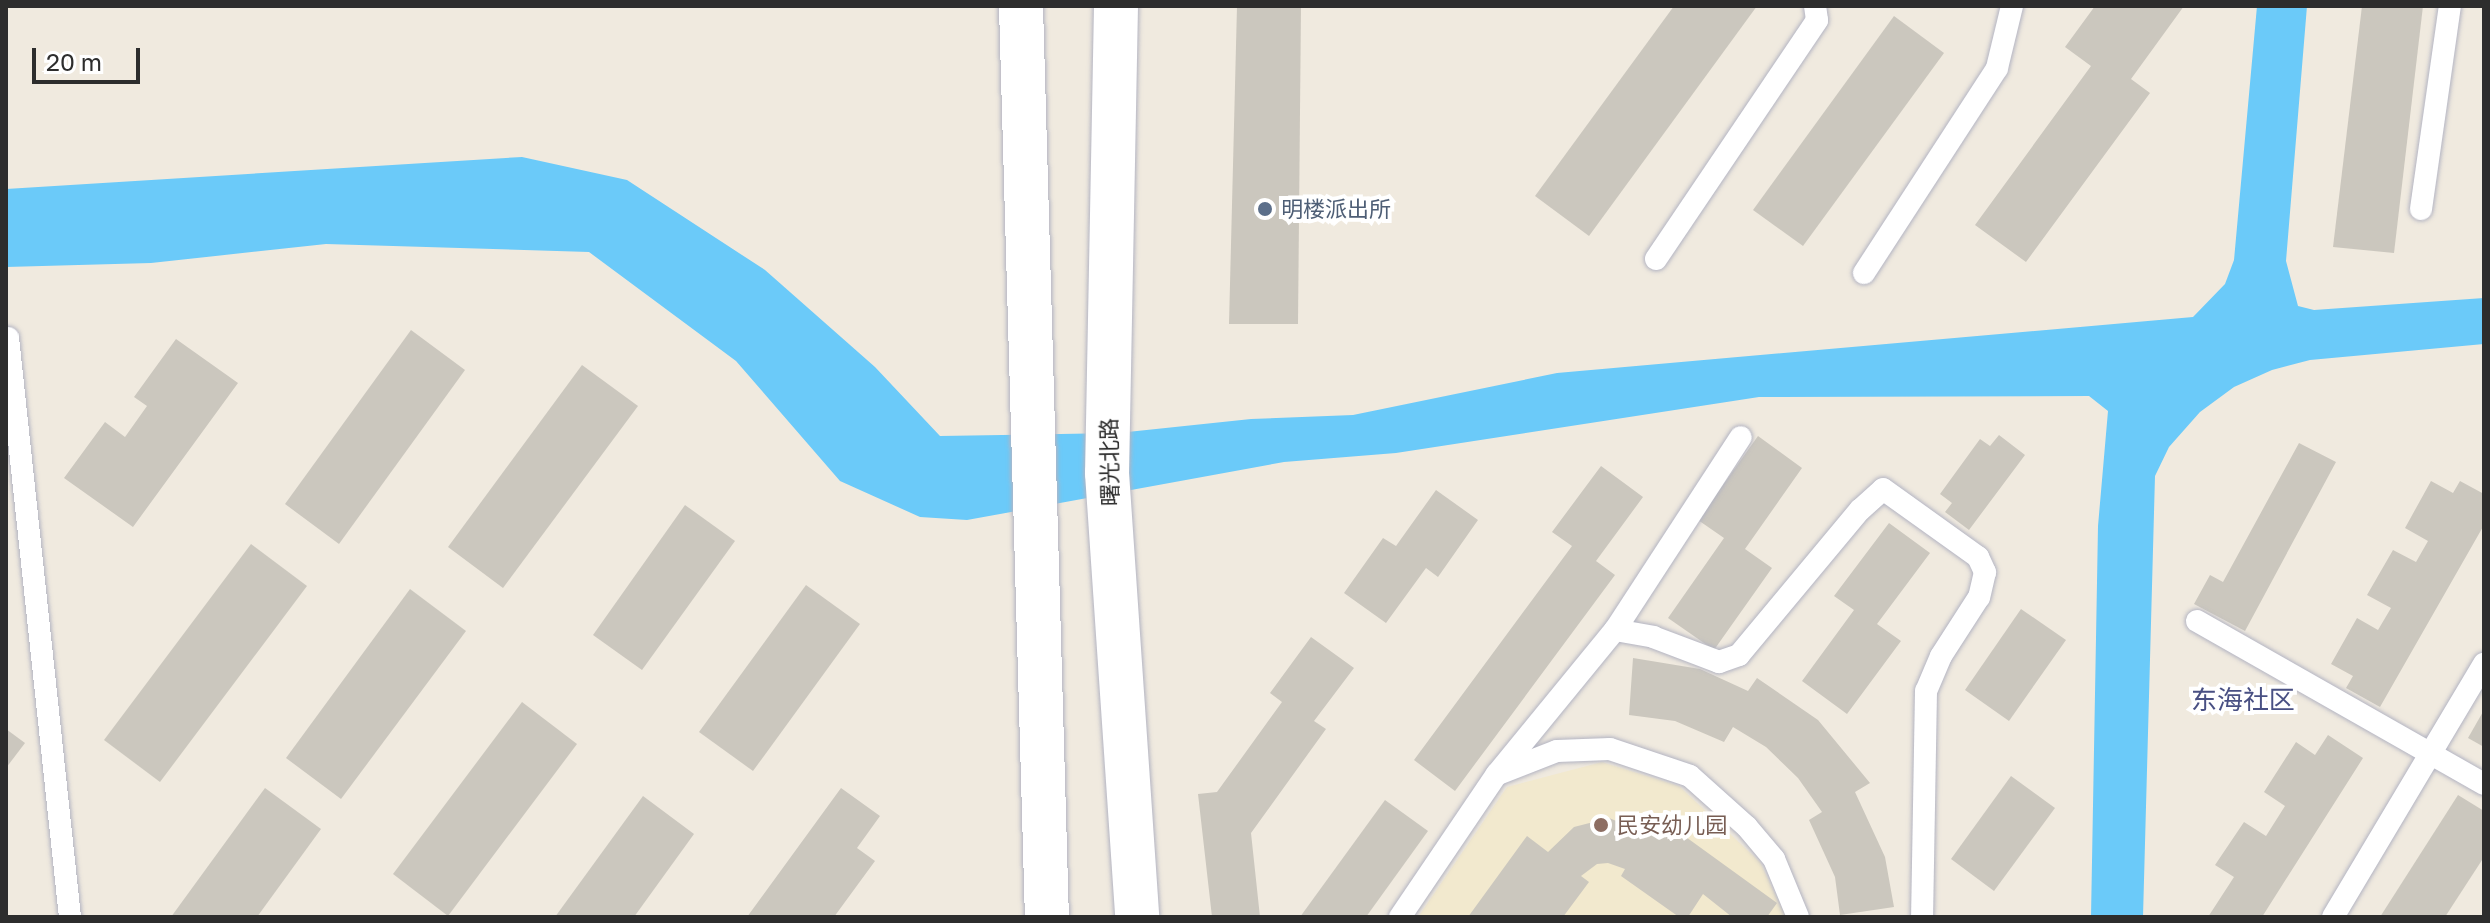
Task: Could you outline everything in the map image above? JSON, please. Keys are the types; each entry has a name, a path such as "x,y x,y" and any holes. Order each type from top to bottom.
{"main road":[{"path":"1021,6 1039,502 1047,917"},
{"name":"曙光北路","path":"1116,6 1107,473 1137,917"}],"lane":[{"path":"1656,259 1817,20 1815,6"},
{"path":"1864,273 1997,68 2012,6"},
{"path":"2421,209 2450,6"},
{"path":"8,338 70,917"},
{"path":"1400,917 1497,774 1615,630 1741,437"},
{"path":"1615,630 1653,637 1719,662 1739,655 1883,489 1978,557 1985,572 1979,597 1941,656 1926,691 1922,917"},
{"path":"2197,621 2484,784"},
{"path":"2333,917 2484,664"},
{"path":"1497,774 1557,751 1610,749 1690,776 1747,827 1774,859 1798,917"}],"shaded area":[{"name":"民安幼儿园","path":"1602,762 1679,786 1760,862 1786,917 1418,917 1507,787"}],"water":[{"path":"2257,6 2307,6 2286,261 2298,306 2314,310 2484,298 2484,344 2310,360 2272,370 2234,387 2200,412 2169,447 2155,476 2143,917 2091,917 2098,526 2108,411 2089,396 1759,397 1396,453 1284,462 967,520 920,517 840,481 736,361 589,252 326,244 151,263 6,267 6,189 522,157 627,180 765,270 875,367 940,436 1118,433 1251,419 1353,415 1557,373 2193,317 2225,284 2234,260"}],"building":[{"path":"1237,6 1301,6 1298,324 1229,324"},
{"path":"1674,6 1757,6 1589,236 1535,196"},
{"path":"2095,6 2184,6 2131,79 2150,93 2026,262 1975,225 2091,66 2065,47"},
{"path":"2362,6 2423,6 2394,253 2333,247"},
{"path":"1894,16 1944,53 1803,246 1753,210"},
{"path":"411,330 465,370 339,544 285,504"},
{"path":"176,339 238,383 133,527 64,478 105,422 125,437 147,406 134,397"},
{"path":"582,365 638,406 503,588 448,547"},
{"path":"1999,435 2025,455 1969,530 1945,512 1952,503 1940,494 1980,439 1990,446"},
{"path":"1758,436 1802,468 1745,549 1772,568 1714,650 1668,618 1724,538 1698,520"},
{"path":"2299,443 2336,462 2245,631 2194,604 2210,575 2223,582"},
{"path":"1601,466 1643,497 1596,561 1615,575 1455,791 1414,760 1572,546 1552,532"},
{"path":"2431,481 2453,493 2460,481 2484,494 2484,525 2380,707 2346,688 2353,676 2331,664 2357,618 2378,630 2391,608 2367,595 2393,550 2416,562 2428,541 2405,528"},
{"path":"1436,490 1478,520 1438,577 1426,568 1386,623 1344,593 1383,538 1396,546"},
{"path":"685,505 735,541 642,670 593,635"},
{"path":"1889,523 1930,553 1877,624 1901,641 1847,714 1802,681 1854,610 1834,596"},
{"path":"251,544 307,586 160,782 104,740"},
{"path":"806,585 860,624 753,771 699,732"},
{"path":"410,589 466,631 341,799 286,758"},
{"path":"2021,609 2066,640 2009,721 1965,690"},
{"path":"1311,637 1354,668 1314,721 1326,729 1251,833 1260,917 1212,917 1198,794 1217,792 1282,702 1270,693"},
{"path":"1633,658 1700,669 1748,691 1757,678 1818,720 1870,783 1855,792 1885,857 1894,907 1840,915 1835,877 1809,820 1822,812 1798,778 1766,747 1733,727 1724,742 1675,721 1629,715"},
{"path":"522,702 577,744 448,916 393,874"},
{"path":"2484,710 2484,747 2468,738"},
{"path":"6,729 25,743 6,768"},
{"path":"2328,735 2363,758 2262,917 2208,917 2234,877 2215,865 2244,822 2266,836 2285,806 2264,792 2296,742 2315,755"},
{"path":"2011,776 2055,808 1994,891 1951,859"},
{"path":"265,788 321,829 257,917 171,917"},
{"path":"841,788 880,816 857,848 875,861 834,917 747,917"},
{"path":"2458,795 2484,811 2484,857 2445,917 2380,917"},
{"path":"643,796 694,834 634,917 555,917"},
{"path":"1385,800 1428,831 1366,917 1300,917"},
{"path":"1609,818 1649,834 1661,819 1777,903 1767,917 1732,917 1703,894 1688,917 1679,917 1621,876 1625,869 1608,863 1597,864 1581,876 1589,882 1563,917 1468,917 1527,836 1548,852 1574,827"}],"place":[{"name":"明楼派出所","path":"1265,209"},
{"name":"民安幼儿园","path":"1601,825"}],"district":[{"name":"东海社区","path":"2243,700"}]}
